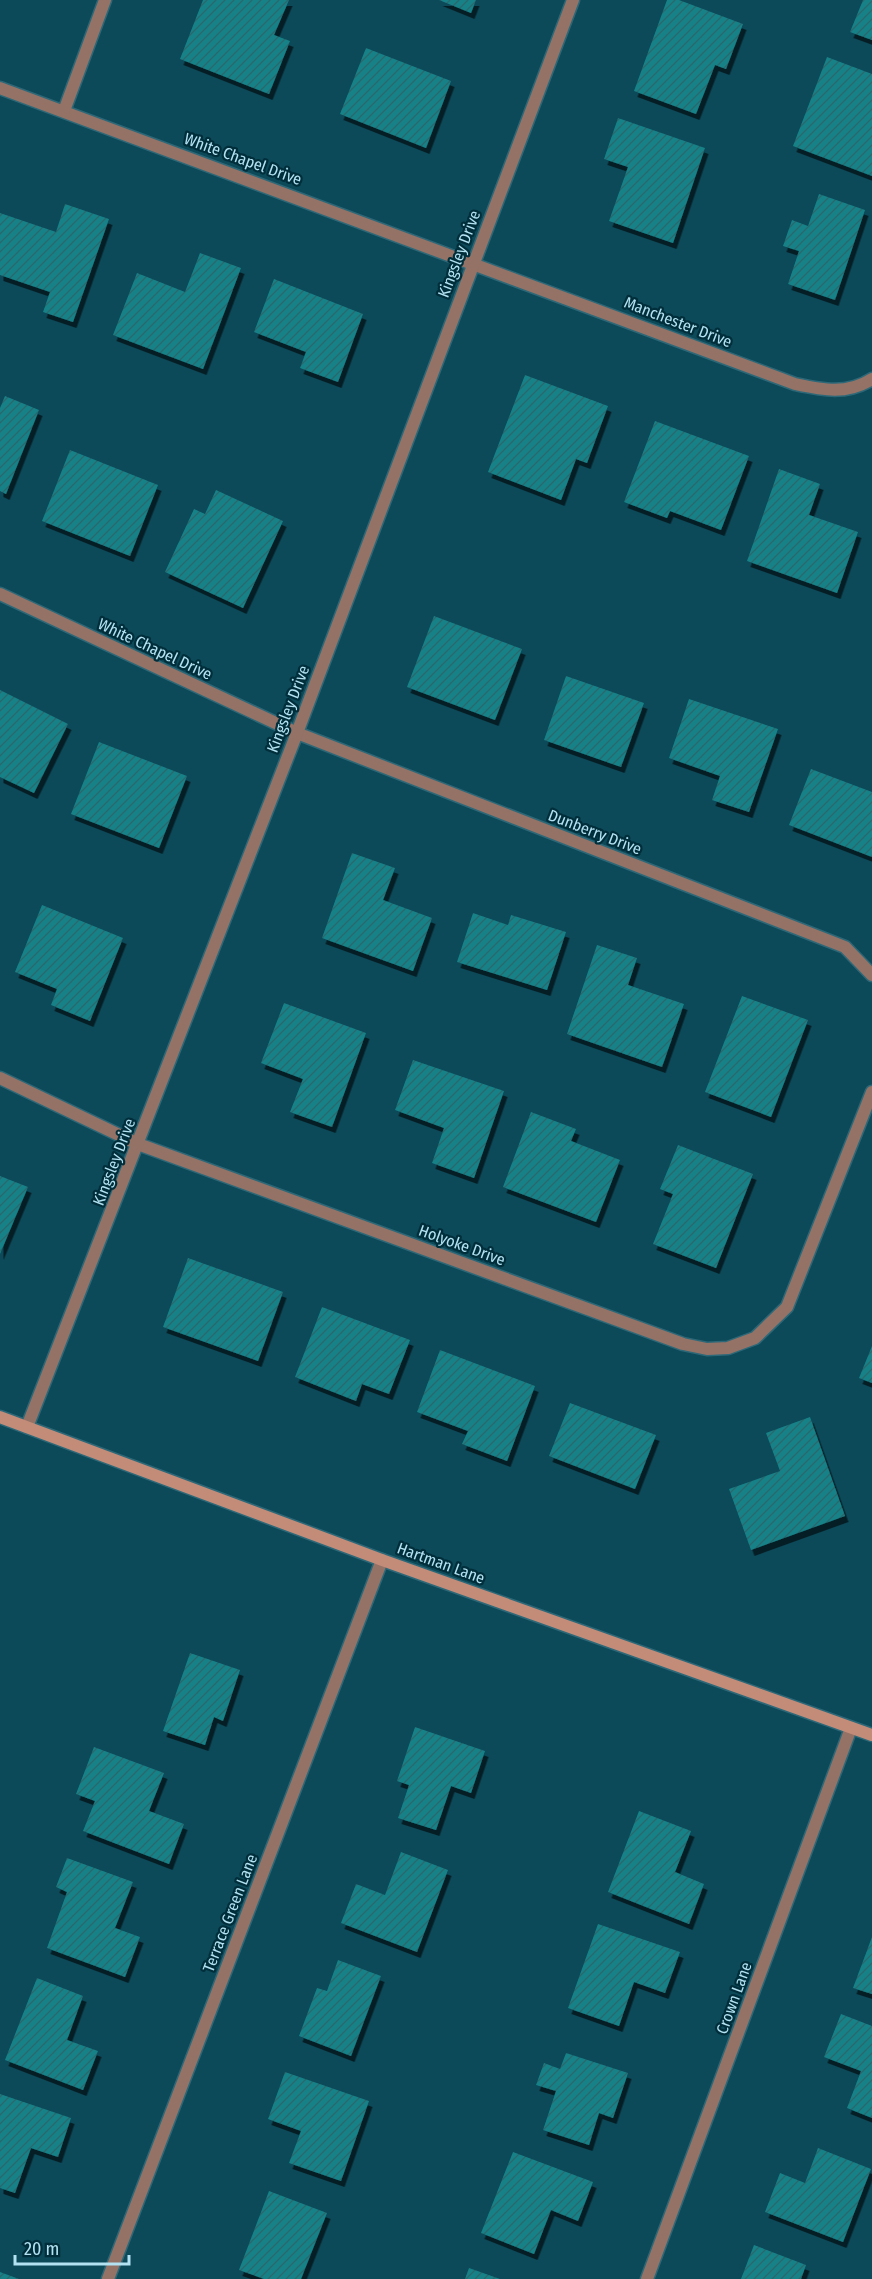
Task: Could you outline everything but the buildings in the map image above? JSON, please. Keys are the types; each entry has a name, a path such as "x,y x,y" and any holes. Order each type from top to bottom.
{"street":[{"path":"63,111 105,0"},
{"name":"Kingsley Drive","path":"27,1427 297,733 573,0"},
{"name":"White Chapel Drive","path":"0,88 474,263"},
{"name":"Manchester Drive","path":"474,263 795,384 826,391 850,390 872,378"},
{"name":"White Chapel Drive","path":"0,594 297,733"},
{"name":"Dunberry Drive","path":"297,733 845,947 872,975"},
{"name":"Holyoke Drive","path":"0,1078 138,1144 683,1344 707,1348 728,1348 755,1338 787,1306 872,1092"},
{"name":"Hartman Lane","path":"0,1417 382,1560 872,1735"},
{"name":"Terrace Green Lane","path":"108,2279 382,1560"},
{"name":"Crown Lane","path":"647,2279 851,1728"}]}
